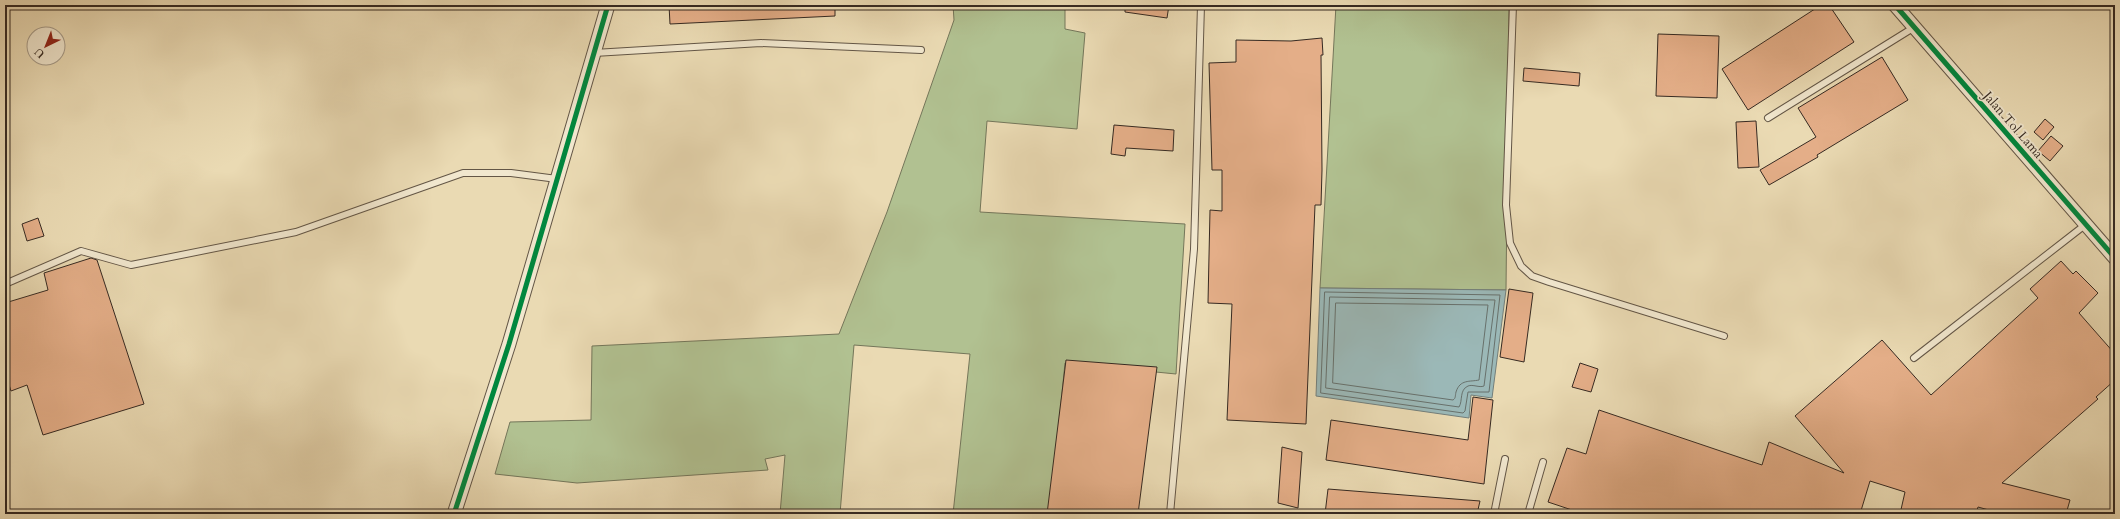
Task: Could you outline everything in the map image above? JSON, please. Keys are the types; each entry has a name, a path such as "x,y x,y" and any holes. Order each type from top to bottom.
{"street":[{"path":"454,514 508,344 608,5"},
{"name":"Jalan Tol Lama","path":"1895,5 1913,28 2115,258"}],"lane":[{"path":"1170,514 1194,249 1201,5"},
{"path":"1513,5 1506,205 1510,243 1521,266 1532,276 1548,282 1724,336"},
{"path":"1768,118 1913,28"},
{"path":"594,53 761,43 921,50"},
{"path":"5,284 81,251 131,265 296,232 463,173 511,173 557,179"},
{"path":"1914,358 2085,225"},
{"path":"1494,514 1505,459"},
{"path":"1528,514 1543,462"}],"green space":[{"path":"953,5 1065,5 1065,29 1085,33 1077,129 987,121 980,212 1185,224 1176,374 1065,363 1050,514 953,514 970,354 854,345 840,514 780,514 785,455 765,459 768,470 577,483 495,474 510,422 591,420 592,346 839,334 887,212 954,20"},
{"path":"1336,5 1509,5 1506,290 1320,288"}],"water":[{"path":"1320,288 1506,290 1492,398 1471,395 1469,418 1316,396"}],"building":[{"path":"669,5 835,5 835,16 670,24"},
{"path":"1125,5 1169,5 1167,18 1125,12"},
{"path":"1821,5 1829,5 1854,42 1748,110 1722,69"},
{"path":"1658,34 1719,36 1717,98 1656,96"},
{"path":"1322,38 1321,205 1315,205 1306,424 1227,420 1232,304 1208,303 1210,210 1222,211 1222,170 1212,170 1209,63 1236,62 1236,40 1291,41"},
{"path":"1882,57 1908,100 1817,155 1818,157 1769,185 1760,170 1816,137 1798,108"},
{"path":"1524,68 1580,73 1579,86 1523,81"},
{"path":"2045,119 2054,127 2043,140 2034,132"},
{"path":"1756,121 1759,167 1738,168 1736,122"},
{"path":"1114,125 1174,130 1173,151 1126,148 1125,156 1111,154"},
{"path":"2051,136 2063,146 2050,161 2038,151"},
{"path":"38,218 44,236 27,241 22,224"},
{"path":"91,258 97,260 144,404 43,435 27,385 11,391 5,372 5,303 48,290 44,273"},
{"path":"2061,261 2073,274 2076,271 2098,293 2079,313 2115,354 2115,380 2096,397 2098,399 2002,483 2070,500 2066,514 2003,514 1978,507 1976,514 1900,514 1905,492 1870,481 1860,514 1584,514 1548,502 1567,448 1586,454 1599,410 1762,465 1769,442 1844,473 1795,416 1882,340 1931,395 2038,298 2030,289"},
{"path":"1509,289 1533,293 1524,362 1500,357"},
{"path":"1066,360 1157,367 1138,514 1047,514"},
{"path":"1580,363 1598,369 1591,392 1572,387"},
{"path":"1473,397 1493,400 1484,484 1326,460 1331,420 1468,440"},
{"path":"1282,447 1302,452 1298,508 1278,503"},
{"path":"1328,489 1480,501 1477,514 1325,514"}],"cycle path":[{"path":"454,514 509,344 608,5"},
{"path":"1895,5 2115,258"}]}
